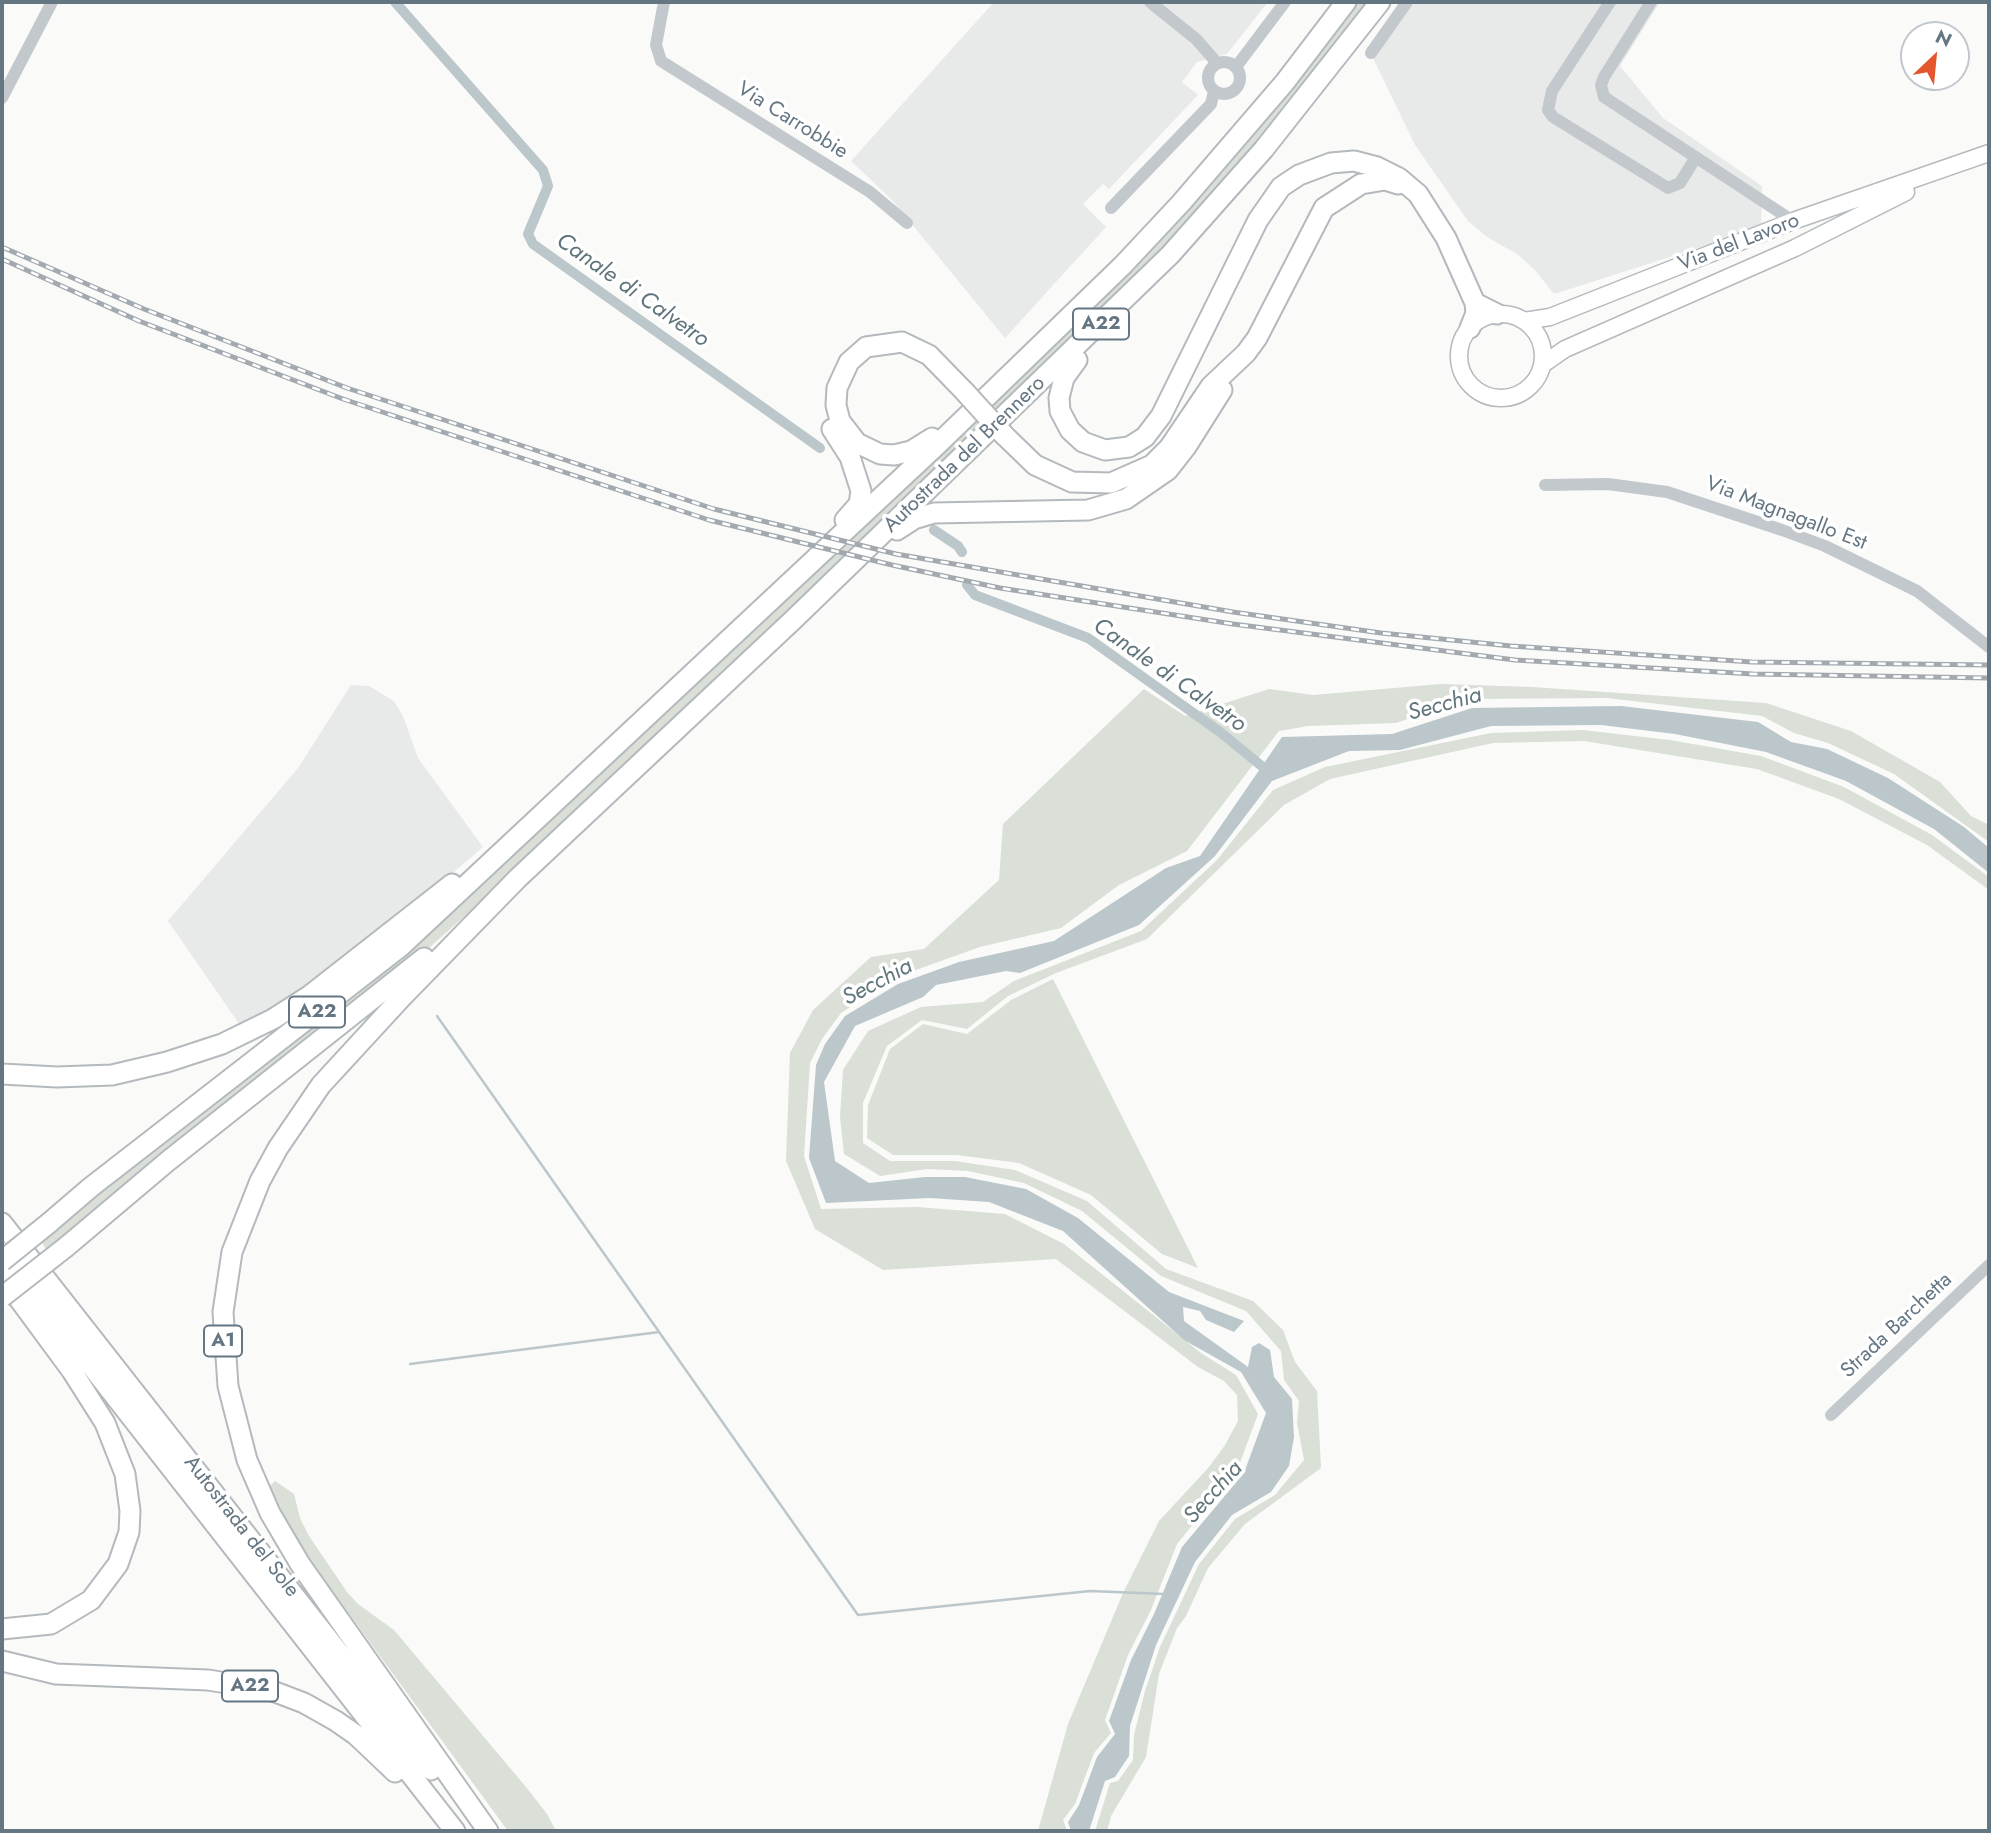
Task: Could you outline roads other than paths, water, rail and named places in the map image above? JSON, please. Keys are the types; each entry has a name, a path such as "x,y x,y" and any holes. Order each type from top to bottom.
{"highway":[{"name":"Autostrada del Brennero","path":"573,787 1042,346 1181,203 1285,82 1346,2"},
{"name":"Autostrada del Brennero","path":"518,878 793,620 1170,255 1264,149 1380,2"},
{"path":"1170,255 1149,286 1077,359 1064,378 1059,398 1060,411 1070,430 1083,442 1105,450 1129,447 1145,437 1161,416 1258,220 1282,187 1299,175 1331,163 1354,161 1399,178 1418,194 1446,238 1475,303 1476,313 1470,328"},
{"path":"788,585 797,565 859,504 861,491 858,478 832,428 825,407 829,376 843,352 859,339 875,332 897,331 914,334 934,346 1035,465 1051,475 1092,484 1123,480 1161,457 1211,387 1257,338 1324,208 1342,194 1375,180 1393,183 1418,194"},
{"path":"1475,303 1497,314"},
{"path":"1008,431 1047,461 1066,470 1105,473 1139,461 1162,440 1189,390 1211,312"},
{"path":"969,389 919,348 892,341 866,347 849,362 840,379 836,405 841,421 857,443 880,454 903,454 935,436 1006,370 1042,346"},
{"path":"793,620 847,576 898,529 921,517 951,512 1088,510 1111,505 1139,492 1168,470 1186,447 1236,363"},
{"path":"2,1074 57,1077 112,1075 178,1059 248,1032 309,996 348,968 573,787"},
{"name":"A22","path":"2,1261 91,1187 400,947 573,787"},
{"path":"2,1297 66,1247 167,1161 383,993 518,878"},
{"name":"A1","path":"488,1831 331,1610 271,1513 247,1460 236,1424 225,1366 223,1312 232,1252 247,1208 298,1116 321,1085 375,1025 518,878"},
{"name":"Autostrada del Sole","path":"2,1223 480,1831"},
{"name":"Autostrada del Sole","path":"2,1252 455,1831"},
{"path":"2,1276 106,1423 125,1474 130,1511 129,1532 118,1564 90,1600 51,1623 2,1629"},
{"name":"A22","path":"2,1661 56,1674 239,1684 288,1696 356,1735 388,1765 448,1831"}],"main road":[{"name":"Via del Lavoro","path":"1470,328 1460,345 1460,366 1465,379 1481,393 1502,398 1517,395 1536,380 1542,365 1565,349 1795,248 1989,153"},
{"name":"Via del Lavoro","path":"1497,314 1524,321 1550,317 1793,221 1956,167"},
{"path":"1470,328 1482,318 1497,314"},
{"path":"1524,321 1538,337 1542,365"}],"street":[{"path":"2,98 52,2"},
{"name":"Via Carrobbie","path":"664,2 656,39 657,54 673,70 870,192 907,223"},
{"path":"1150,2 1196,39 1217,63"},
{"path":"1236,67 1285,2"},
{"path":"1371,53 1407,2"},
{"path":"1610,2 1552,91 1548,110 1553,117 1668,188 1680,183 1696,157"},
{"path":"1651,2 1604,77 1602,92 1614,105 1793,221"},
{"path":"1227,62 1236,67 1240,77 1234,90 1224,94 1214,91 1208,74 1217,63 1227,62"},
{"path":"1111,208 1211,104 1214,91"},
{"name":"Via Magnagallo Est","path":"1545,485 1608,484 1667,492 1782,530 1825,546 1917,591 1989,647"},
{"name":"Strada Barchetta","path":"1831,1415 1989,1265"}],"waterway":[{"name":"Canale di Calvetro","path":"395,2 543,170 548,186 528,234 533,244 820,448"},
{"name":"Canale di Calvetro","path":"934,530 958,546 962,552"},
{"name":"Canale di Calvetro","path":"967,585 975,595 1088,638 1220,732 1269,772"},
{"path":"437,1016 858,1615 1090,1591 1164,1594"},
{"path":"410,1364 659,1332"}],"railway":[{"path":"2,247 144,309 347,388 714,509 896,554 1233,612 1381,633 1511,646 1752,662 1989,665"},
{"path":"2,259 139,321 343,399 709,520 892,565 1000,588 1233,624 1515,660 1753,674 1989,678"}],"water label":[{"name":"Secchia","path":"1445,705"},
{"name":"Secchia","path":"878,983"},
{"name":"Secchia","path":"1214,1493"}]}
